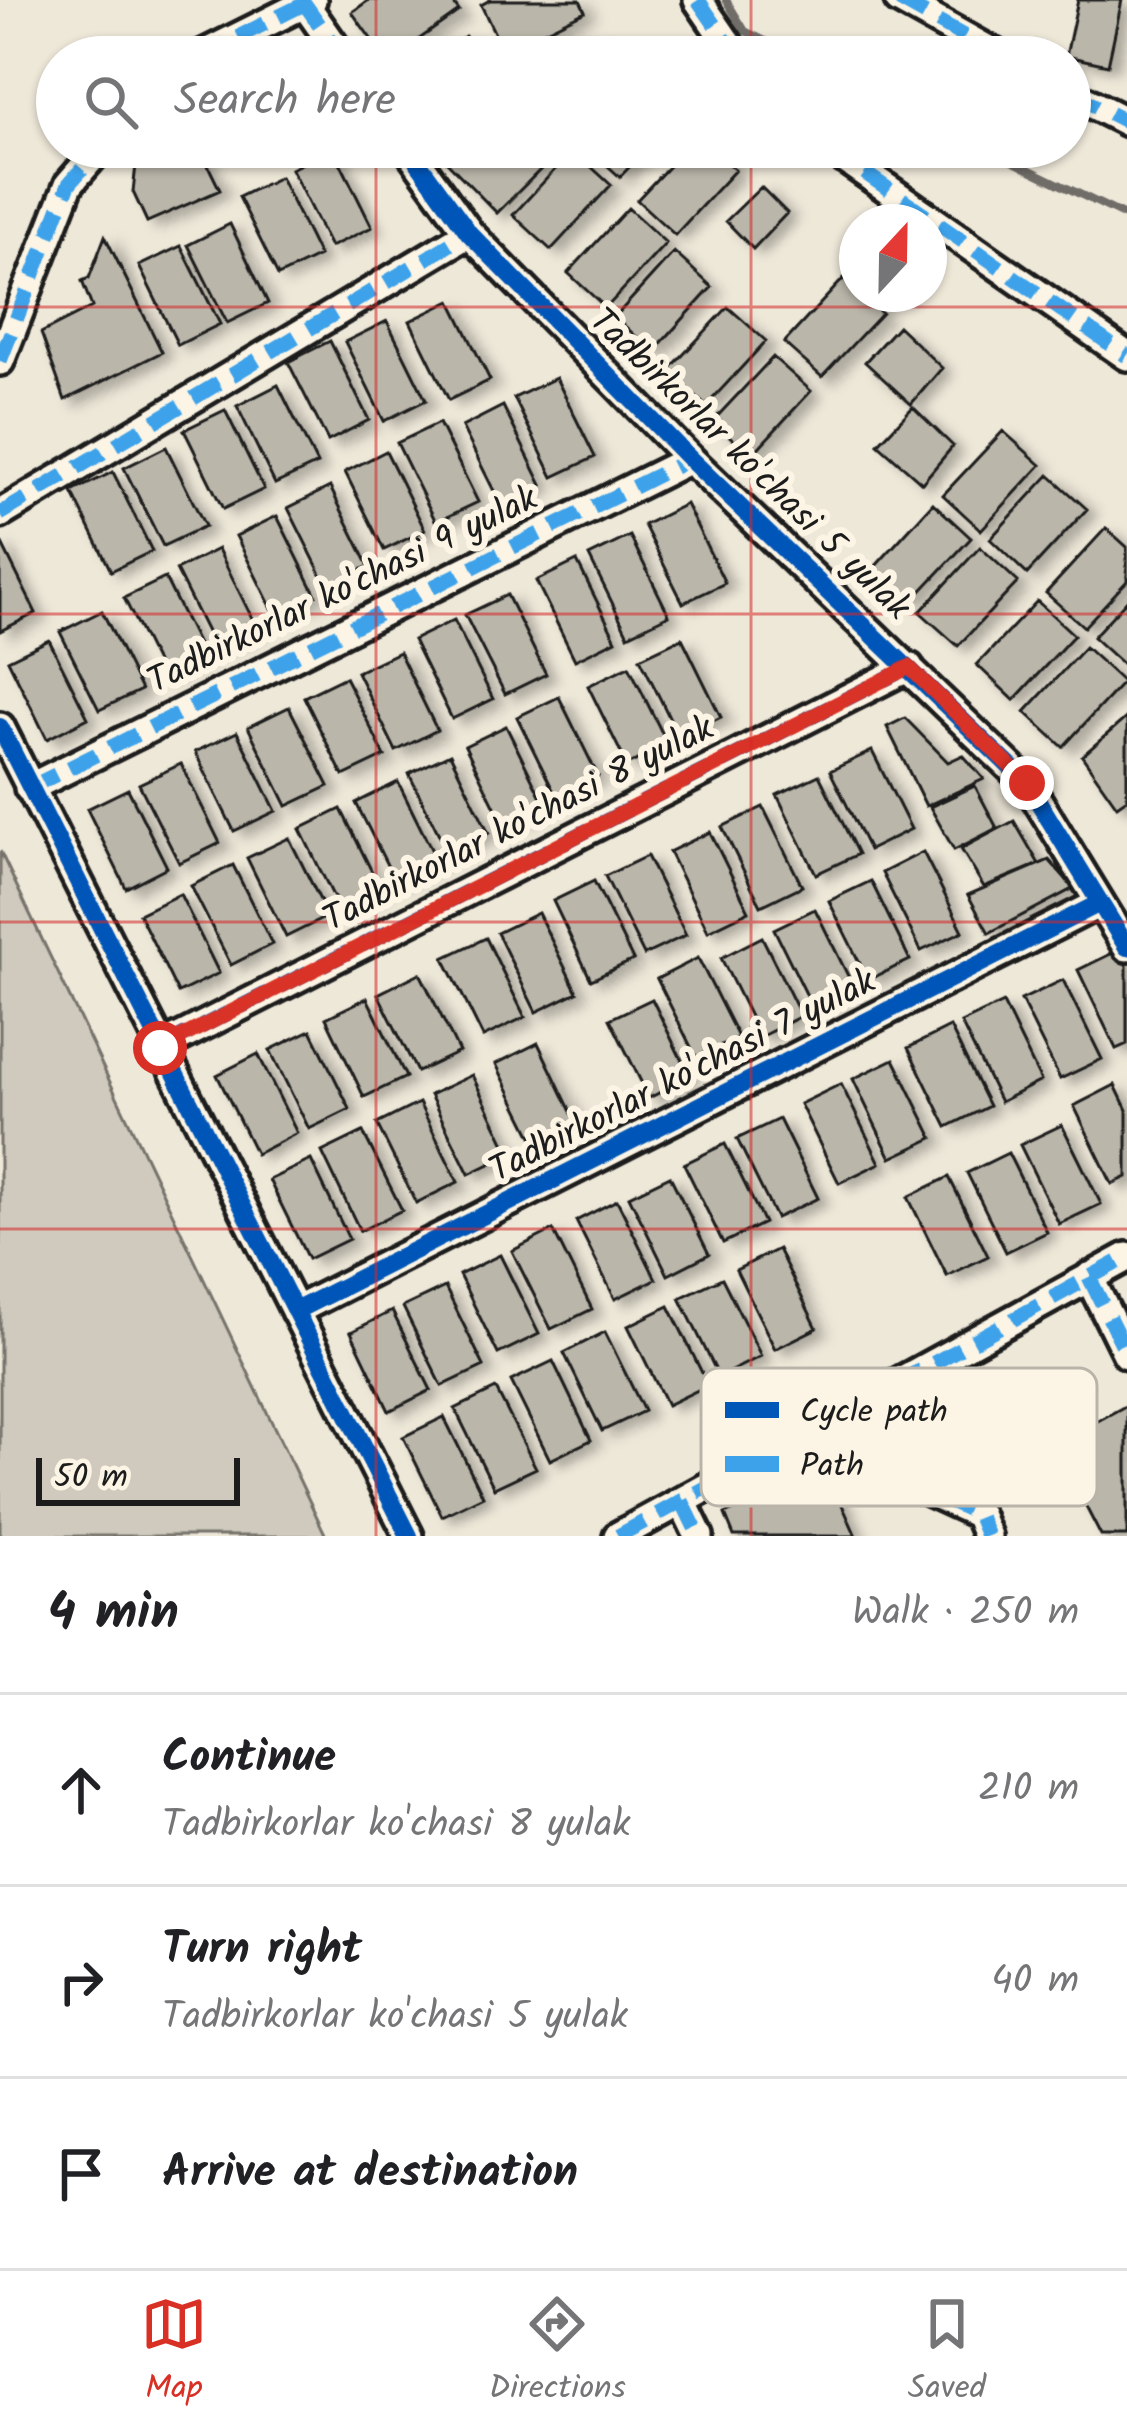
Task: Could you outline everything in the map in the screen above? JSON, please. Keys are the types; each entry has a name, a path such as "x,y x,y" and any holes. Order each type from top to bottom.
{"street":[{"path":"698,0 723,36"},
{"path":"899,0 963,36"},
{"path":"239,36 306,2 328,36"},
{"path":"1091,104 1127,122"},
{"path":"0,361 69,184 83,168"},
{"name":"Tadbirkorlar ko'chasi 5 yulak","path":"422,168 469,233 690,459 1027,783 1127,946"},
{"path":"858,168 1127,356"},
{"path":"0,514 469,233"},
{"name":"Tadbirkorlar ko'chasi 9 yulak","path":"29,788 690,459"},
{"name":"Tadbirkorlar ko'chasi 8 yulak","path":"160,1048 909,667"},
{"path":"0,727 409,1536"},
{"name":"Tadbirkorlar ko'chasi 7 yulak","path":"295,1311 1100,903"},
{"path":"920,1368 1127,1257"},
{"path":"1090,1276 1127,1354"},
{"path":"618,1536 701,1490"},
{"path":"682,1501 699,1536"},
{"path":"960,1506 978,1514 987,1536"}],"shaded area":[{"path":"0,851 326,1536 0,1536"}],"building":[{"path":"369,0 451,0 459,11 424,36 369,36 352,12"},
{"path":"490,0 580,0 585,11 534,36 496,36 481,5"},
{"path":"1078,0 1122,0 1108,65 1091,61 1091,36 1070,36"},
{"path":"136,168 209,168 220,190 147,222 133,192"},
{"path":"343,168 372,227 330,247 291,169"},
{"path":"453,168 542,168 497,213"},
{"path":"556,168 593,168 611,185 551,250 513,215"},
{"path":"667,168 735,170 675,235 637,200"},
{"path":"280,177 319,256 278,276 239,197"},
{"path":"761,187 787,213 753,249 726,221"},
{"path":"628,208 666,243 606,308 568,273"},
{"path":"230,224 268,303 227,323 188,245"},
{"path":"105,236 162,352 65,400 41,333 92,307 82,281 89,278"},
{"path":"181,246 220,324 178,345 139,266"},
{"path":"674,252 712,287 653,352 615,317"},
{"path":"839,283 839,312 882,313 822,377 784,343"},
{"path":"451,301 490,380 449,400 410,321"},
{"path":"728,307 766,341 706,406 668,371"},
{"path":"387,321 426,400 384,421 345,342"},
{"path":"898,326 942,368 911,404 865,362"},
{"path":"330,341 369,420 328,441 288,362"},
{"path":"773,357 811,391 751,456 713,421"},
{"path":"556,378 595,457 553,477 514,398"},
{"path":"278,385 317,464 275,484 237,406"},
{"path":"503,406 542,485 501,505 462,427"},
{"path":"913,407 953,446 922,483 878,444"},
{"path":"225,410 264,489 223,509 184,430"},
{"path":"439,423 478,502 436,522 397,443"},
{"path":"1003,431 1041,465 981,530 943,495"},
{"path":"166,447 205,526 163,546 124,468"},
{"path":"386,451 425,530 384,550 345,472"},
{"path":"113,472 152,551 111,571 72,492"},
{"path":"1049,475 1087,509 1027,574 990,539"},
{"path":"330,487 369,566 327,586 288,508"},
{"path":"933,503 971,538 911,602 874,568"},
{"path":"686,504 725,583 683,603 644,525"},
{"path":"277,516 316,595 275,615 236,536"},
{"path":"1106,528 1127,547 1127,581 1084,627 1046,593"},
{"path":"630,536 669,615 628,635 589,556"},
{"path":"0,540 36,613 0,631"},
{"path":"980,547 1018,582 958,646 920,612"},
{"path":"218,549 257,628 215,648 176,570"},
{"path":"577,561 616,640 575,660 536,581"},
{"path":"165,578 204,657 163,677 124,598"},
{"path":"507,595 546,674 505,694 465,615"},
{"path":"1127,600 1127,668 1093,637"},
{"path":"1037,601 1074,635 1014,700 977,665"},
{"path":"102,611 141,690 99,710 60,632"},
{"path":"454,620 493,699 452,719 413,640"},
{"path":"682,638 721,717 679,737 640,658"},
{"path":"49,640 88,718 47,739 8,660"},
{"path":"1085,647 1123,682 1063,747 1025,712"},
{"path":"399,652 437,730 396,751 357,672"},
{"path":"629,666 668,745 627,765 588,686"},
{"path":"345,677 385,756 343,776 304,697"},
{"path":"559,697 598,776 556,796 517,717"},
{"path":"289,707 329,786 287,806 248,727"},
{"path":"1127,717 1127,799 1117,806 1082,756"},
{"path":"905,718 948,762 963,755 984,779 926,806 887,727"},
{"path":"506,726 545,805 504,825 465,746"},
{"path":"237,732 276,811 234,831 195,752"},
{"path":"872,751 911,829 869,850 830,771"},
{"path":"450,754 489,833 448,853 409,774"},
{"path":"181,764 220,843 179,863 139,784"},
{"path":"819,775 858,854 816,874 777,795"},
{"path":"398,782 437,861 395,881 356,803"},
{"path":"975,786 997,828 954,850 930,807"},
{"path":"128,789 167,867 126,888 87,809"},
{"path":"763,807 802,886 761,906 722,827"},
{"path":"341,809 380,888 339,908 300,829"},
{"path":"1014,821 1039,864 984,887 961,849"},
{"path":"710,832 749,911 708,931 669,852"},
{"path":"289,838 328,916 286,937 247,858"},
{"path":"923,852 963,931 921,951 882,873"},
{"path":"647,856 686,935 644,955 605,876"},
{"path":"1049,860 1074,888 989,933 968,895"},
{"path":"233,865 272,944 231,965 191,886"},
{"path":"594,881 633,960 591,980 553,901"},
{"path":"871,881 910,960 868,980 829,901"},
{"path":"180,894 219,973 178,993 139,914"},
{"path":"815,909 854,988 813,1008 774,929"},
{"path":"538,913 577,992 536,1012 497,933"},
{"path":"762,937 801,1016 760,1037 721,958"},
{"path":"486,938 525,1017 483,1037 444,958"},
{"path":"1119,950 1127,966 1127,1044 1116,1049 1078,970"},
{"path":"698,958 738,1037 696,1057 657,979"},
{"path":"420,973 459,1052 417,1072 378,994"},
{"path":"1063,980 1102,1059 1060,1079 1021,1000"},
{"path":"367,998 406,1077 364,1097 326,1018"},
{"path":"652,999 690,1077 649,1098 610,1019"},
{"path":"1003,1003 1041,1081 1000,1102 961,1023"},
{"path":"950,1027 989,1106 947,1127 908,1048"},
{"path":"311,1030 350,1109 309,1129 270,1050"},
{"path":"538,1043 576,1122 535,1142 496,1064"},
{"path":"258,1054 297,1133 256,1154 217,1075"},
{"path":"894,1059 933,1138 891,1158 853,1079"},
{"path":"472,1075 510,1154 469,1174 430,1095"},
{"path":"841,1084 880,1163 839,1183 800,1104"},
{"path":"1115,1085 1127,1110 1127,1177 1112,1184 1074,1106"},
{"path":"419,1103 458,1182 416,1203 377,1124"},
{"path":"779,1119 818,1198 776,1218 737,1139"},
{"path":"1062,1125 1101,1204 1059,1224 1020,1145"},
{"path":"363,1132 402,1210 360,1231 322,1152"},
{"path":"725,1144 764,1223 723,1243 684,1164"},
{"path":"1008,1153 1047,1232 1006,1252 967,1173"},
{"path":"311,1160 349,1239 308,1259 269,1180"},
{"path":"670,1176 709,1254 668,1275 629,1196"},
{"path":"949,1177 988,1256 947,1276 908,1197"},
{"path":"617,1200 656,1279 615,1299 576,1221"},
{"path":"553,1230 592,1309 551,1329 512,1251"},
{"path":"778,1249 817,1328 775,1349 736,1270"},
{"path":"500,1255 539,1334 498,1354 459,1275"},
{"path":"722,1278 761,1356 737,1368 715,1368 680,1298"},
{"path":"445,1287 484,1366 442,1386 403,1307"},
{"path":"669,1306 701,1371 701,1388 667,1405 628,1326"},
{"path":"392,1311 431,1390 389,1411 351,1332"},
{"path":"605,1332 644,1411 602,1431 564,1353"},
{"path":"553,1361 591,1440 550,1460 511,1381"},
{"path":"496,1389 536,1468 494,1488 455,1409"},
{"path":"1127,1405 1127,1536 1101,1536 1086,1506 1097,1506 1097,1421"},
{"path":"444,1417 483,1496 442,1516 403,1437"},
{"path":"743,1506 843,1506 856,1536 734,1536 725,1514"}],"waterway":[{"path":"726,0 745,31 755,36"},
{"path":"1026,168 1127,217"}],"marked path":[{"path":"302,0 327,36"},
{"path":"240,36 312,0"},
{"path":"698,0 723,36"},
{"path":"899,0 963,36"},
{"path":"1091,104 1127,122"},
{"path":"0,361 69,184 83,168"},
{"path":"858,168 1127,356"},
{"path":"0,514 469,233"},
{"path":"29,788 690,459"},
{"path":"161,1047 909,667"},
{"path":"924,1368 1127,1257"},
{"path":"1089,1277 1127,1354"},
{"path":"618,1536 701,1491"},
{"path":"682,1501 699,1536"},
{"path":"961,1506 978,1514 987,1536"}],"cycle path":[{"path":"422,168 469,233 690,459 1027,783 1127,947"},
{"path":"0,727 409,1536"},
{"path":"295,1311 1100,903"}],"route":[{"path":"160,1048 909,667 1027,783"}]}
